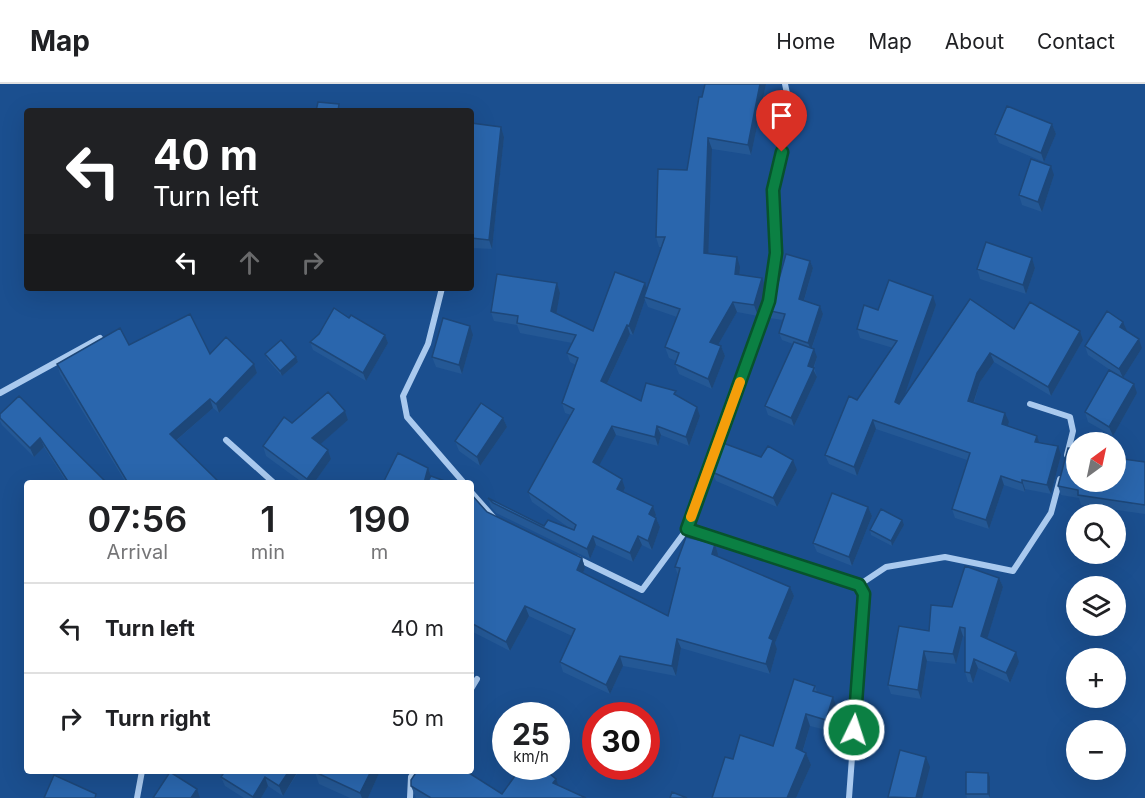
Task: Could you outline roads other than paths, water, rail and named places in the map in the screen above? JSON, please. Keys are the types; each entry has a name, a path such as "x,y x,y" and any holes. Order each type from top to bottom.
{"street":[{"path":"567,554 642,590 687,529 769,301 776,253 773,190 790,113 785,84"},
{"path":"441,291 428,344 404,396 407,417 461,480"},
{"path":"0,393 100,338"},
{"path":"1030,404 1070,417 1073,431 1065,462"},
{"path":"226,440 271,480"},
{"path":"859,585 886,567 945,556 1013,571 1051,513 1062,472"},
{"path":"474,495 493,517 504,523"},
{"path":"687,529 859,585 864,594 849,798"},
{"path":"474,684 477,679"},
{"path":"136,798 141,774"},
{"path":"410,798 411,777 414,774"}]}
